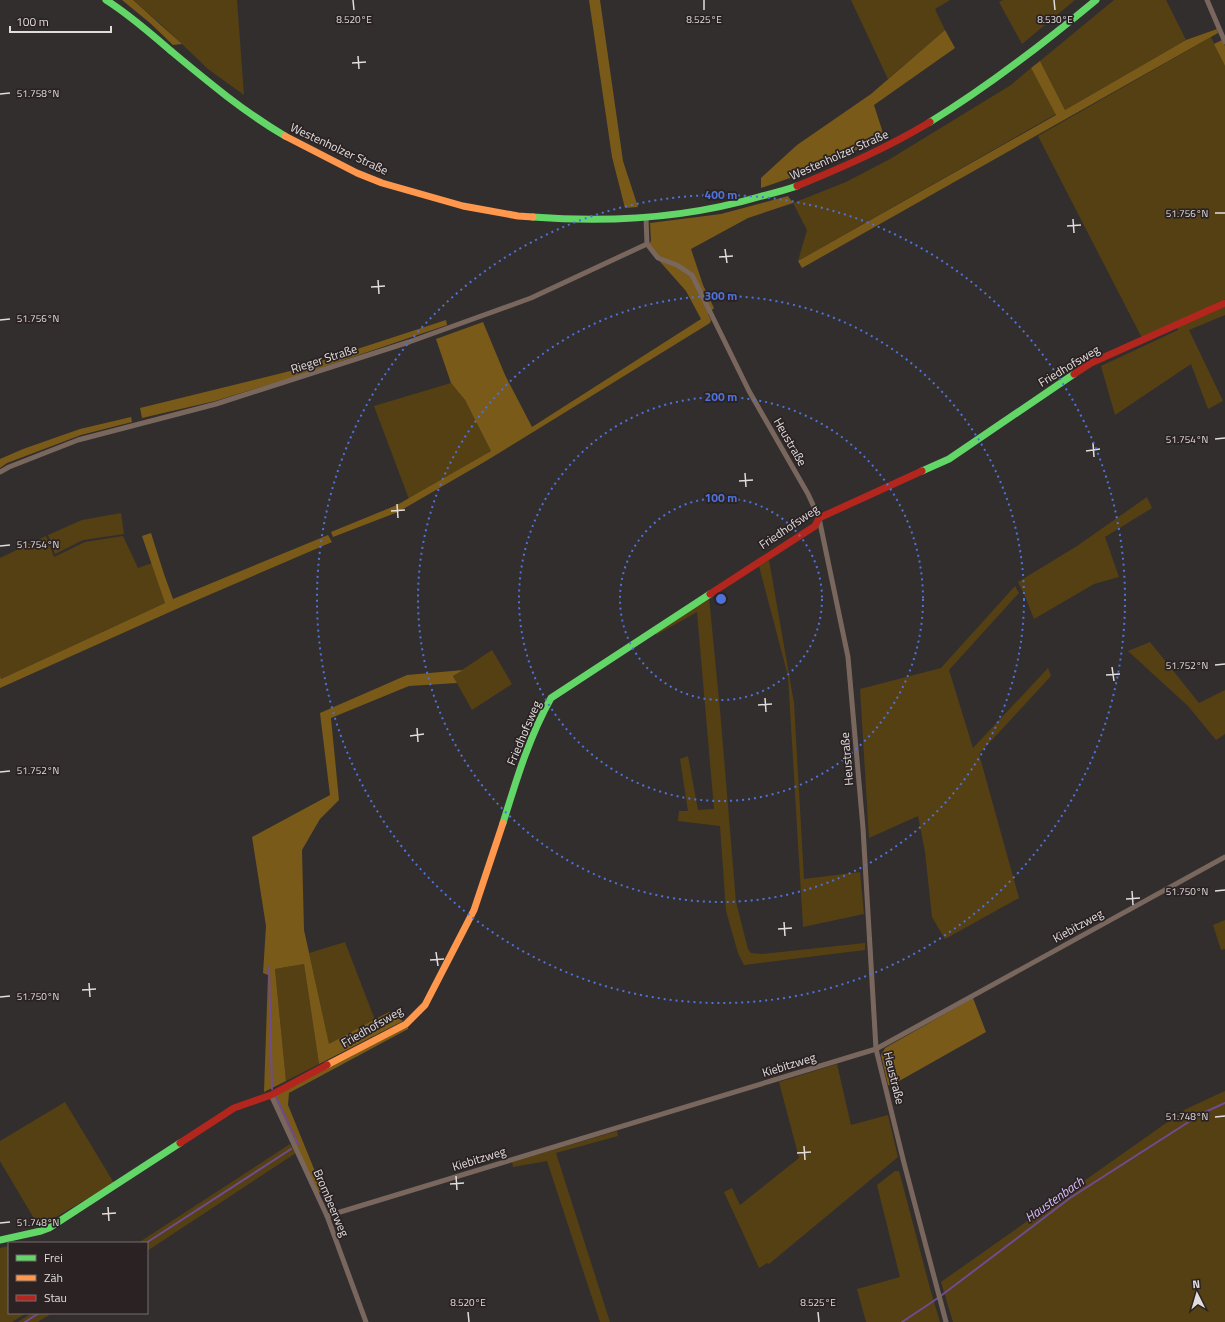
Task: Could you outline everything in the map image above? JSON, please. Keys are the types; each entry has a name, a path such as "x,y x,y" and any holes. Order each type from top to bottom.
{"street":[{"name":"Westenholzer Straße","path":"106,0 124,11 230,99 282,134 368,178 434,200 503,214 541,219 579,220 646,218 718,208 780,192 846,167 904,138 970,97 1050,39 1096,0"},
{"path":"1207,0 1225,42"},
{"path":"646,218 647,244"},
{"name":"Rieger Straße","path":"0,472 9,467 78,440 216,404 409,342 531,298 647,244"},
{"name":"Heustraße","path":"647,244 658,258 677,265 692,275 749,391 808,494 819,518 848,657 863,828 876,1049 935,1285 946,1322"},
{"name":"Friedhofsweg","path":"0,1240 49,1228 234,1108 271,1095 406,1024 425,1005 474,910 516,782 542,714 551,698 815,526 819,518 949,459 1091,363 1225,303"},
{"name":"Kiebitzweg","path":"327,1216 876,1049 1225,857"},
{"name":"Brombeerweg","path":"271,1095 327,1216 366,1322"}],"shaded area":[{"path":"122,0 133,0 182,44 173,45 150,23"},
{"path":"133,0 237,0 244,95 208,69"},
{"path":"589,0 600,0 623,161 638,207 625,208 612,157"},
{"path":"851,0 950,0 935,9 945,30 888,79"},
{"path":"1003,0 1075,0 1022,44 999,2"},
{"path":"1114,0 1166,0 1186,40 1065,110 1040,61"},
{"path":"1217,29 1218,33 802,268 798,261 1056,115 1031,68 1040,61 1065,110 1186,40"},
{"path":"945,30 955,48 874,105 884,136 824,165 761,188 761,178 797,145 871,94"},
{"path":"1211,37 1225,66 1225,299 1142,338 1038,136"},
{"path":"1222,40 1225,46 1225,66 1214,44"},
{"path":"1031,68 1056,114 798,261 807,230 793,203 846,182 890,159 1011,85"},
{"path":"788,196 793,203 748,218 691,249 703,285 714,308 708,314 711,320 710,323 486,461 398,512 333,537 331,532 397,505 491,451 465,400 451,383 436,339 483,322 505,375 532,427 701,319 686,291 647,247 651,241 650,223 721,214"},
{"path":"1225,304 1225,315 1189,330 1223,401 1208,409 1191,364 1115,415 1101,366 1178,330 1177,327"},
{"path":"446,320 447,325 294,377 215,401 142,418 140,408 290,371"},
{"path":"451,383 465,400 491,451 409,499 374,406"},
{"path":"131,417 132,422 81,435 7,463 0,468 0,459 23,449 80,429"},
{"path":"1147,497 1152,508 1105,537 1119,577 1094,584 1034,619 1018,582 1077,546"},
{"path":"121,513 124,534 83,540 55,554 48,535 82,520"},
{"path":"151,533 173,599 328,535 332,542 181,607 0,688 0,676 1,679 165,603 142,536"},
{"path":"46,536 54,557 85,542 123,536 138,568 152,563 165,603 1,679 0,558"},
{"path":"769,560 794,703 804,879 860,872 864,914 803,927 788,676 759,566"},
{"path":"1015,586 1019,593 949,670 973,748 1048,668 1051,676 979,754 1019,898 945,939 932,917 925,852 918,816 869,838 860,689 941,668"},
{"path":"709,597 736,902 748,949 751,953 762,954 865,943 865,950 744,965 738,953 726,911 720,826 678,821 679,811 688,811 680,759 688,756 698,810 714,809 697,612 656,635 654,631"},
{"path":"1150,642 1199,703 1225,690 1225,734 1216,740 1188,706 1128,651"},
{"path":"492,650 512,684 472,710 453,676"},
{"path":"463,670 453,676 457,683 409,686 331,718 339,800 320,819 302,850 304,930 329,1044 389,1012 403,1021 319,1064 304,964 275,969 286,1081 264,1092 268,975 263,973 266,926 252,837 330,795 320,713 407,675"},
{"path":"1225,920 1225,949 1221,950 1213,925"},
{"path":"345,942 375,1020 329,1045 309,953"},
{"path":"304,964 319,1064 286,1081 275,969"},
{"path":"973,998 986,1032 892,1085 888,1085 881,1055 885,1048"},
{"path":"408,1025 408,1029 289,1093 288,1105 323,1191 318,1193 272,1095"},
{"path":"837,1064 851,1125 888,1115 898,1157 769,1264 767,1263 759,1268 724,1192 732,1188 740,1205 799,1158 779,1082"},
{"path":"1225,1091 1225,1322 953,1322 941,1282 1186,1109"},
{"path":"65,1102 114,1183 39,1227 0,1161 0,1141"},
{"path":"617,1131 618,1136 556,1153 610,1322 600,1322 547,1161 513,1167 512,1162"},
{"path":"290,1144 296,1153 148,1250 148,1242 140,1242"},
{"path":"895,1171 899,1171 940,1322 866,1322 857,1289 900,1277 877,1185"},
{"path":"8,1246 8,1314 24,1314 12,1322 0,1322 0,1248"},
{"path":"30,1314 50,1314 38,1322 18,1322"}],"waterway":[{"path":"269,967 272,1089"},
{"path":"276,1097 298,1144"},
{"name":"Haustenbach","path":"902,1322 938,1298 1070,1198 1201,1114 1225,1103"},
{"path":"148,1242 291,1149"},
{"path":"25,1322 37,1314"}],"traffic: fast":[{"path":"106,0 140,24 226,96 285,136"},
{"path":"930,122 1015,64 1096,0"},
{"path":"533,217 562,219 620,219 677,214 734,203 797,186"},
{"path":"922,471 949,459 1074,374"},
{"path":"503,823 518,775 536,728 551,698 710,594"},
{"path":"0,1240 49,1228 180,1143"}],"traffic: slow":[{"path":"285,136 357,173 382,183 463,206 518,216 533,217"},
{"path":"327,1065 406,1024 425,1005 474,910 503,823"}],"traffic: jam":[{"path":"797,186 865,157 930,122"},
{"path":"1074,374 1091,363 1225,303"},
{"path":"710,594 815,526 819,518 922,471"},
{"path":"180,1143 234,1108 271,1095 327,1065"}]}
